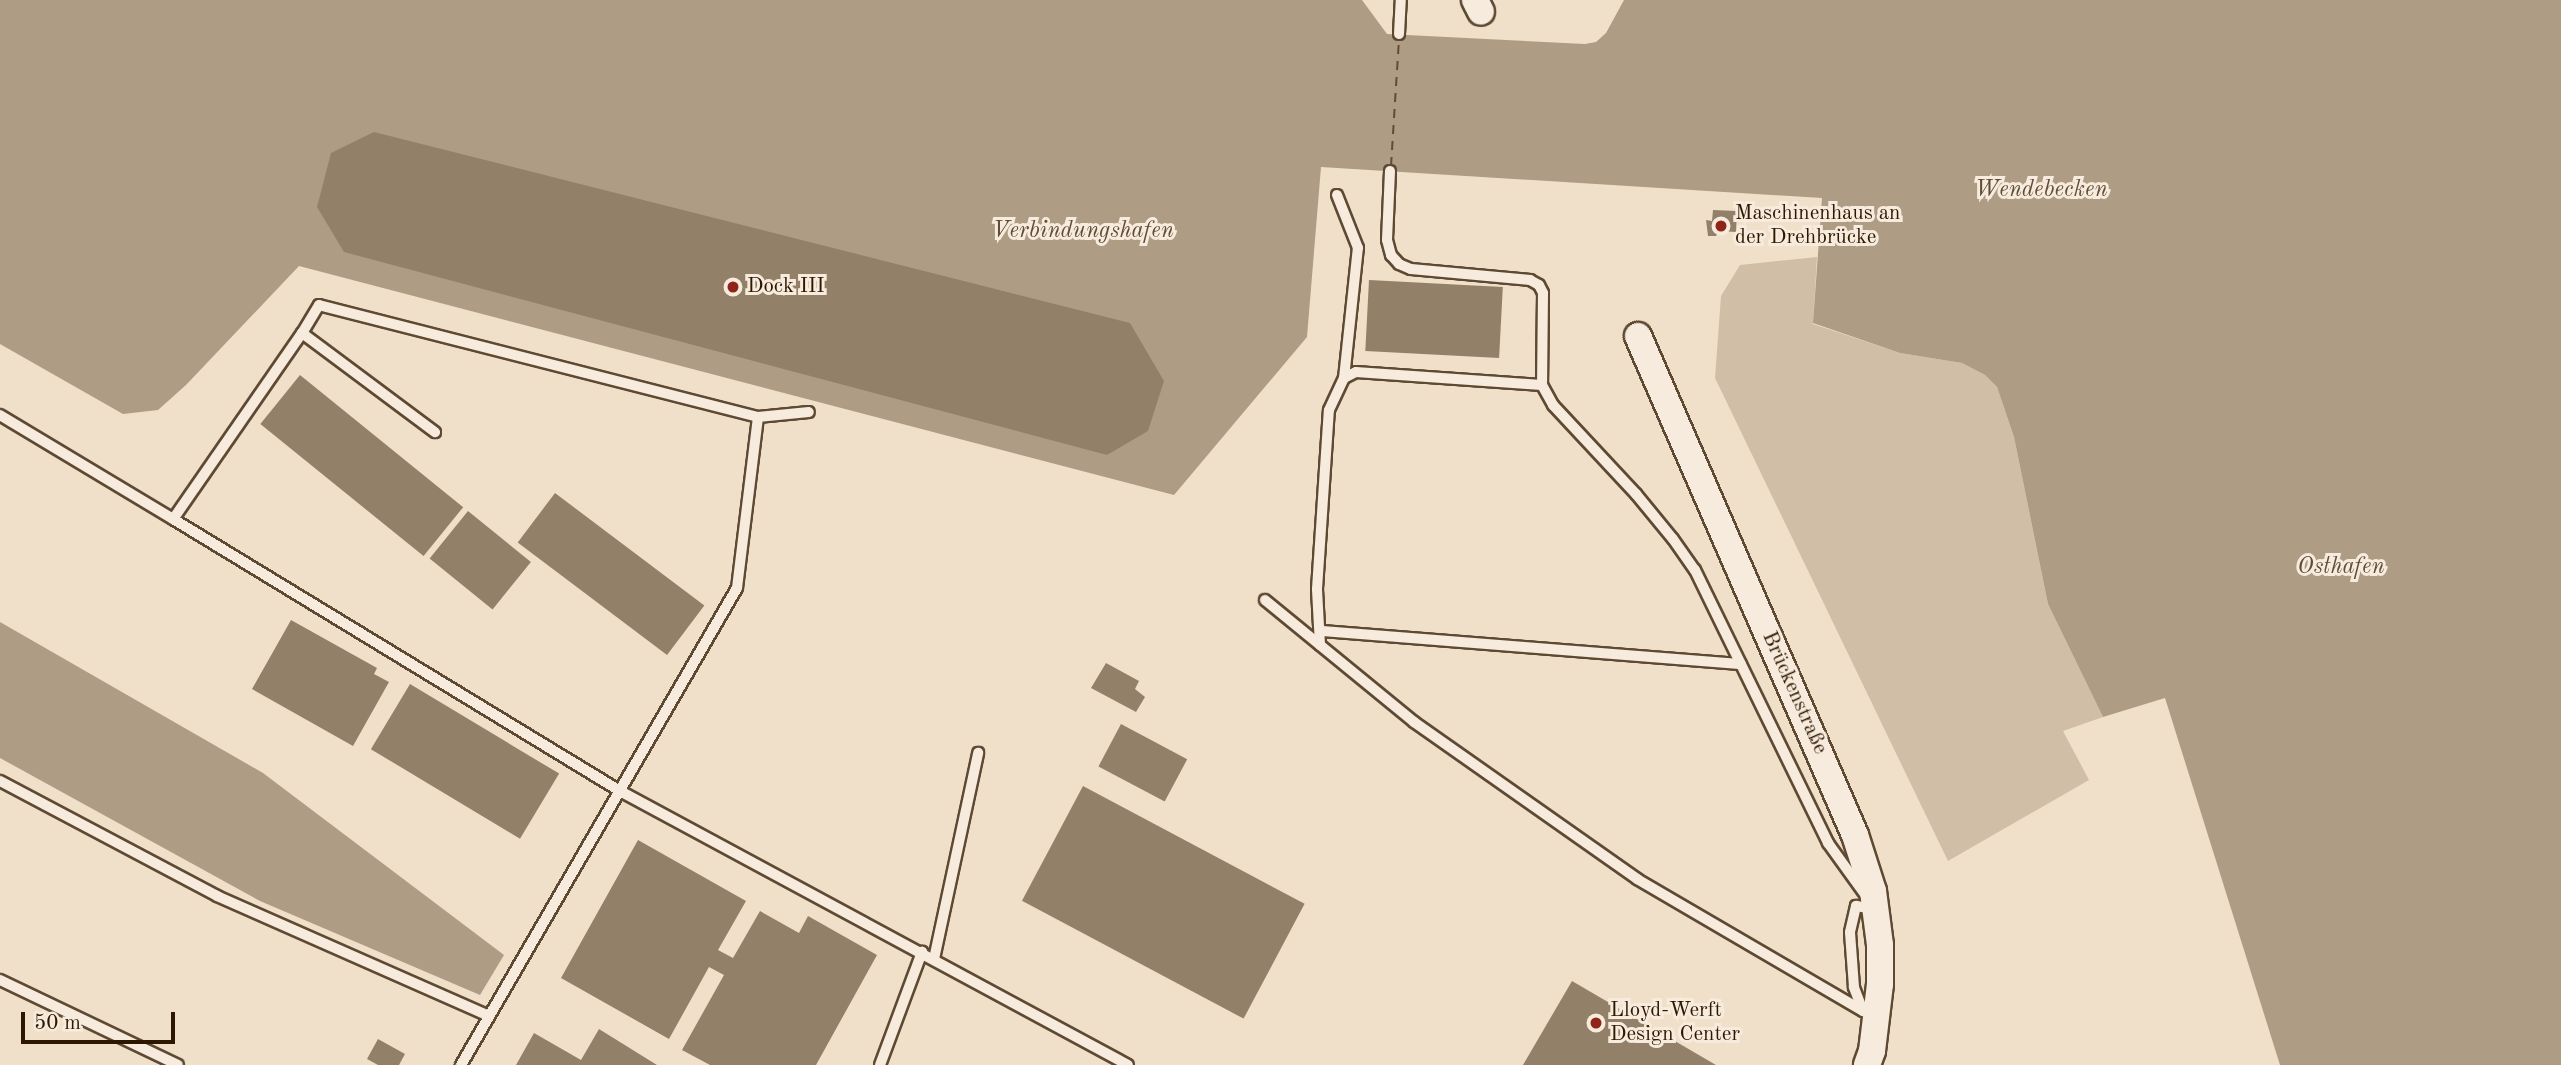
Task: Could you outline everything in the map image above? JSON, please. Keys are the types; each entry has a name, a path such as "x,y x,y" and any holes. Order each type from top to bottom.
{"street":[{"name":"Brückenstraße","path":"1638,336 1856,835 1873,891 1880,945 1870,1015 1867,1065"}],"lane":[{"path":"1399,34 1401,0"},
{"path":"1390,171 1387,240 1391,255 1399,264 1410,269 1530,279 1539,285 1543,293 1542,384 1553,405 1674,538 1701,582 1828,843 1875,909"},
{"path":"1320,645 1317,589 1329,410 1344,378 1358,248 1337,195"},
{"path":"173,519 302,333 318,305 758,417 809,412"},
{"path":"302,333 435,432"},
{"path":"1344,378 1356,372 1542,384"},
{"path":"0,415 620,791 1128,1065"},
{"path":"461,1065 737,587 758,417"},
{"path":"1265,600 1414,722 1637,879 1870,1015"},
{"path":"1321,631 1741,664"},
{"path":"934,959 978,753"},
{"path":"0,781 217,896 489,1016"},
{"path":"880,1065 922,952"},
{"path":"0,980 178,1065"}],"shaded area":[{"path":"1817,257 1813,324 1900,353 1962,363 1985,375 1997,387 2014,437 2048,604 2103,717 2063,731 2089,780 1948,861 1715,378 1721,296 1740,265"}],"water":[{"path":"0,0 1362,0 1387,34 1585,44 1596,42 1606,33 1624,0 2561,0 2561,1065 2280,1065 2165,698 2103,717 2048,604 2014,437 1997,387 1985,375 1962,363 1900,353 1813,323 1822,198 1321,167 1307,337 1174,495 299,266 186,385 158,410 123,414 0,344"},
{"path":"0,622 263,773 504,955 480,995 260,901 0,758"}],"building":[{"name":"Dock III","path":"374,132 1130,323 1164,381 1148,431 1107,455 344,252 317,207 331,153"},
{"name":"Maschinenhaus an der Drehbrücke","path":"1713,210 1737,211 1736,232 1719,231 1716,236 1708,236 1706,220 1712,221"},
{"path":"1369,280 1503,287 1499,358 1365,351"},
{"path":"300,375 463,507 424,556 260,424"},
{"path":"555,493 704,606 667,655 518,543"},
{"path":"468,511 531,562 493,609 430,558"},
{"path":"291,620 377,668 374,674 389,682 353,746 252,689"},
{"path":"1106,663 1139,681 1135,689 1145,697 1136,712 1091,688"},
{"path":"410,684 559,774 520,839 371,749"},
{"path":"1121,724 1187,759 1165,802 1098,766"},
{"path":"1083,786 1305,904 1244,1019 1022,901"},
{"path":"638,840 746,901 718,950 733,958 760,911 799,933 808,916 877,955 816,1065 710,1065 682,1050 724,975 709,967 669,1039 561,978"},
{"name":"Lloyd-Werft Design Center","path":"1572,981 1716,1065 1523,1065"},
{"path":"599,1029 657,1065 516,1065 534,1033 581,1060"},
{"path":"378,1039 405,1054 399,1065 378,1065 367,1059"}],"ferry route":[{"path":"1391,166 1399,39"}],"place":[{"name":"Maschinenhaus an der Drehbrücke","path":"1721,226"},
{"name":"Dock III","path":"733,287"},
{"name":"Lloyd-Werft Design Center","path":"1596,1023"}],"water label":[{"name":"Wendebecken","path":"2041,190"},
{"name":"Verbindungshafen","path":"1083,231"},
{"name":"Osthafen","path":"2341,567"}]}
